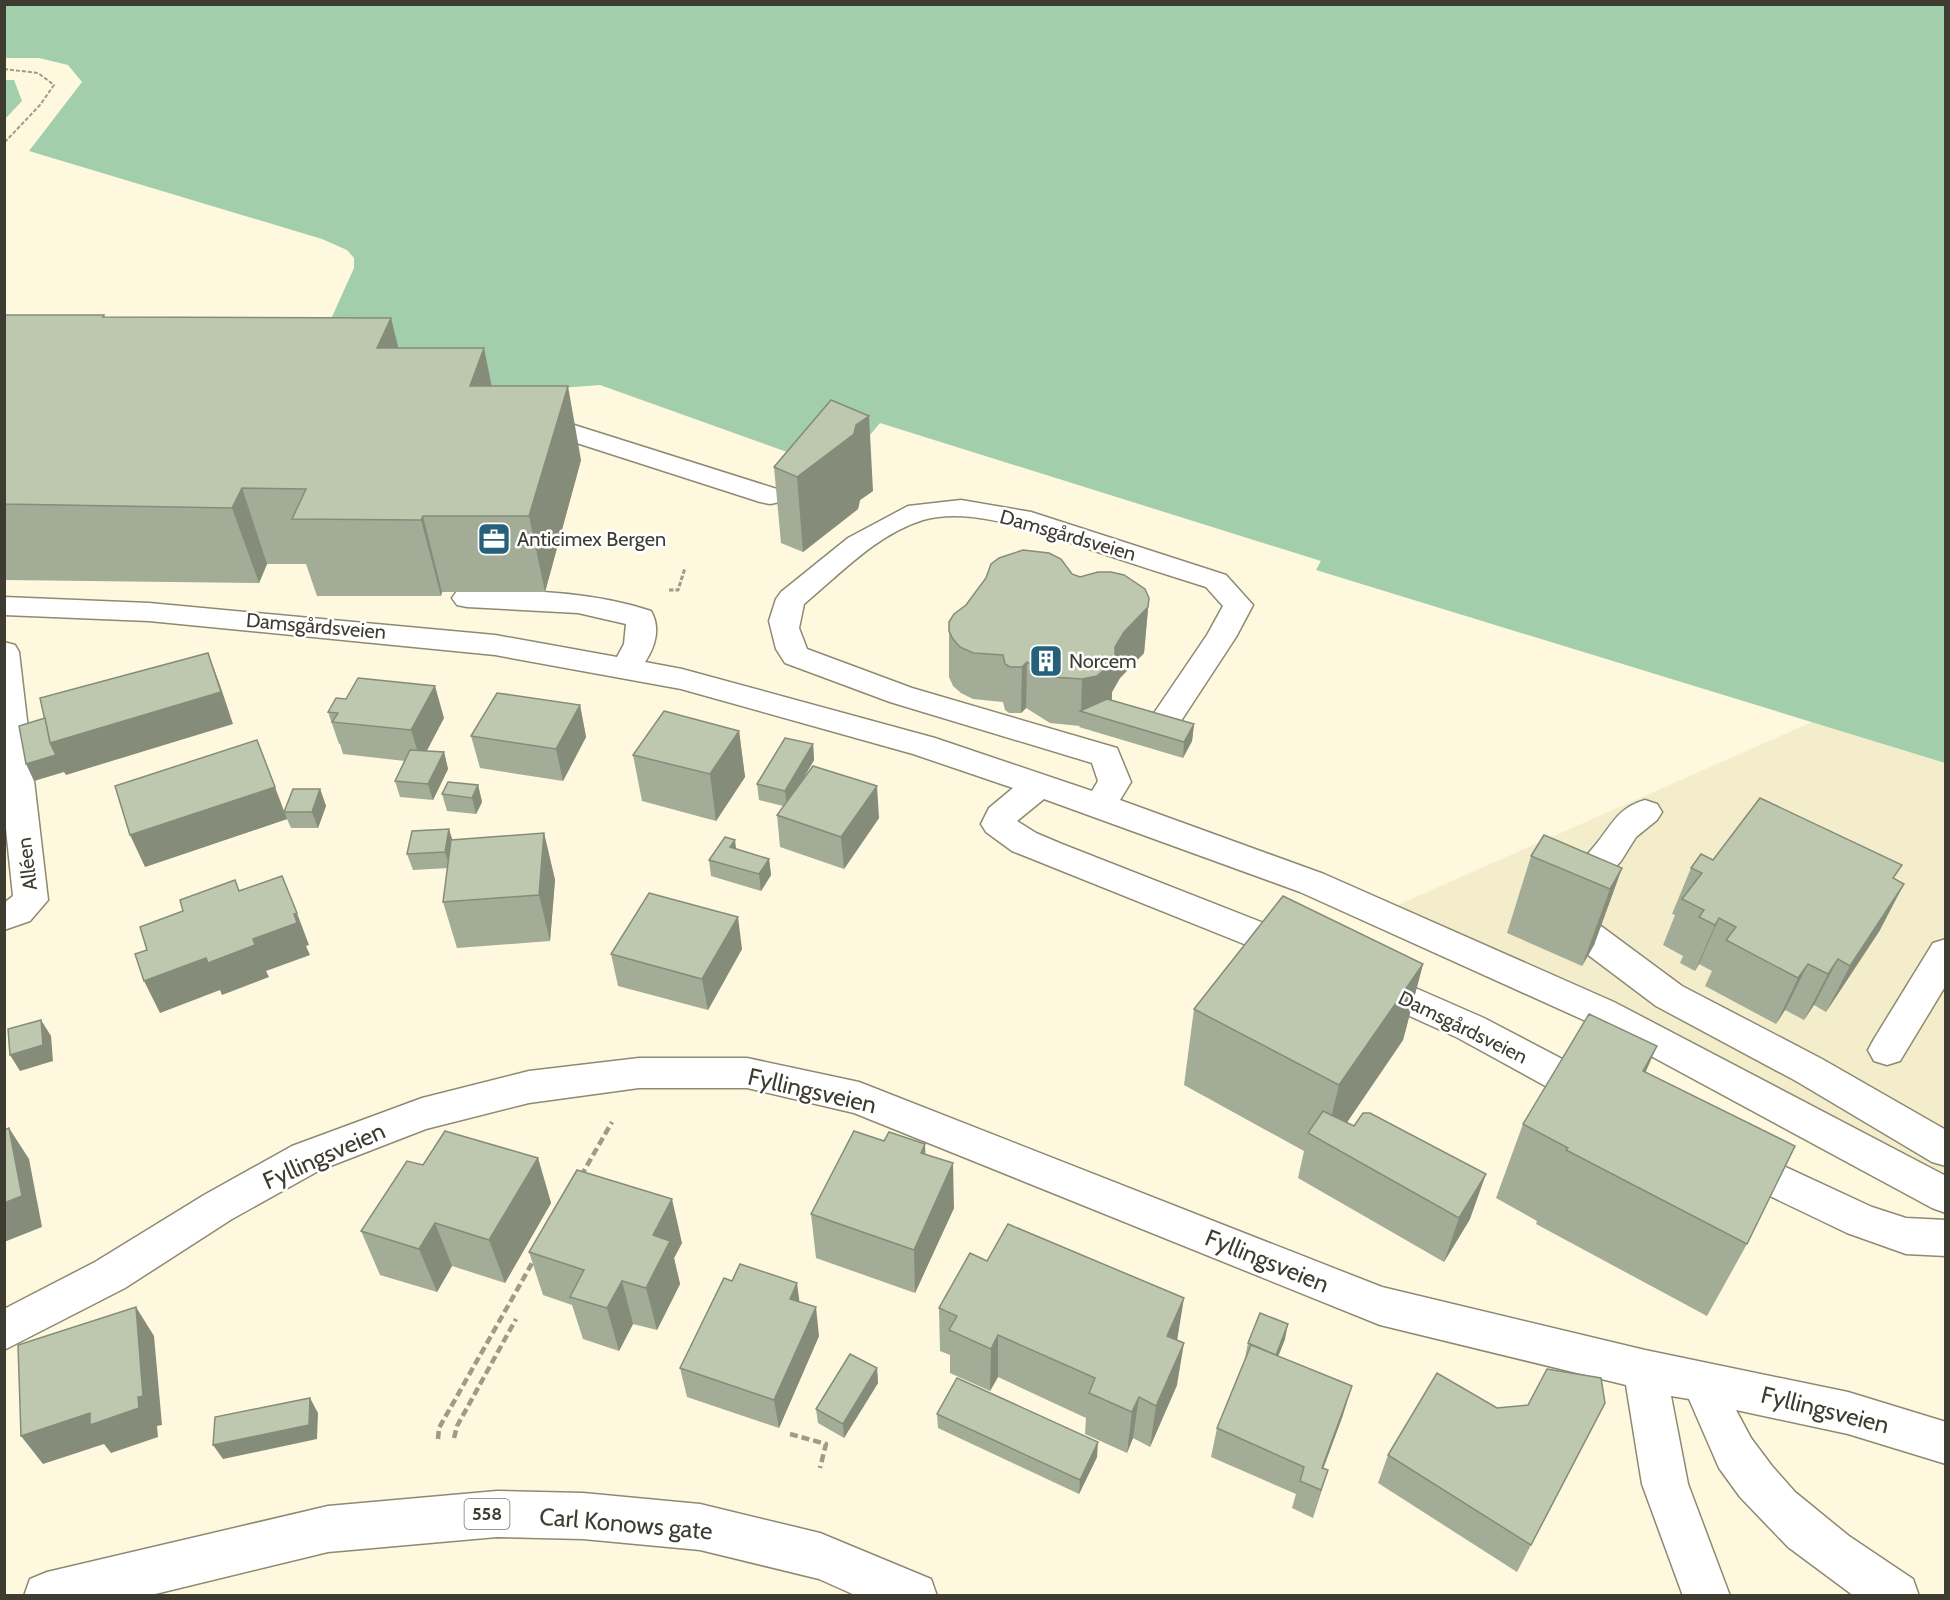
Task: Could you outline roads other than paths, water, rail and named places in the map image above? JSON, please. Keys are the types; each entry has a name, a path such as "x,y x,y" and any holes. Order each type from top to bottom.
{"street":[{"path":"508,411 770,496"},
{"name":"Damsgårdsveien","path":"1100,805 1115,782 1106,756 901,695 796,656 786,641 783,626 785,610 791,599 858,544 918,512 961,508 1021,518 1216,581 1238,605 1221,637 1168,716"},
{"path":"467,598 574,604 629,613 640,618 644,631 630,663 625,668"},
{"name":"Damsgårdsveien","path":"4,606 149,612 392,633 495,645 682,679 924,746 1100,805 1312,884 1590,1007 1946,1196"},
{"name":"Alléen","path":"4,652 31,900 18,912 4,917"},
{"name":"Damsgårdsveien","path":"1039,785 1001,816 998,824 1024,842 1332,965 1471,1028 1626,1110"},
{"path":"1645,812 1624,828 1610,852 1563,901 1565,916 1575,927 1669,996 1809,1070 1946,1150"},
{"path":"1887,1050 1946,953"},
{"name":"Fyllingsveien","path":"4,1331 110,1275 218,1206 306,1158 422,1114 529,1087 639,1073 747,1073 859,1098 1380,1306 1645,1370 1848,1413 1946,1443"},
{"path":"1708,1148 1861,1221 1906,1236 1946,1238"},
{"path":"1645,1370 1665,1484 1707,1596"},
{"path":"1704,1382 1725,1436 1760,1489 1796,1527 1896,1596"},
{"name":"Carl Konows gate","path":"47,1596 328,1529 497,1514 583,1516 700,1527 820,1556 914,1596"}],"place":[{"name":"Anticimex Bergen","path":"494,539"},
{"name":"Norcem","path":"1046,661"}]}
